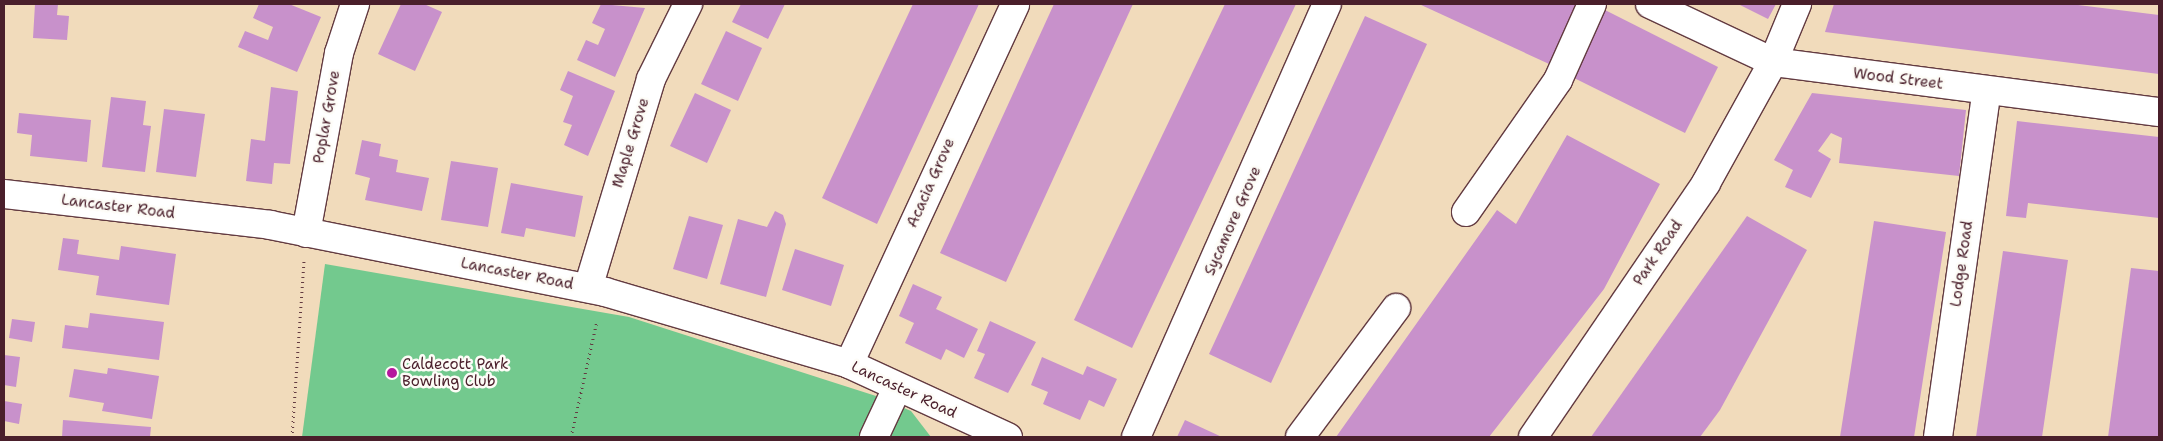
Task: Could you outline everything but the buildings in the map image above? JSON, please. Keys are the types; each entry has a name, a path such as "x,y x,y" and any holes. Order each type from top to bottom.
{"street":[{"name":"Poplar Grove","path":"306,233 339,52 355,4"},
{"name":"Maple Grove","path":"596,290 651,79 688,4"},
{"name":"Acacia Grove","path":"849,364 1014,4"},
{"name":"Sycamore Grove","path":"1136,437 1327,4"},
{"path":"1466,212 1558,80 1592,4"},
{"name":"Wood Street","path":"1650,4 1773,62 2159,112"},
{"name":"Park Road","path":"1534,437 1706,182 1773,62 1798,4"},
{"name":"Lodge Road","path":"1938,437 1987,90"},
{"name":"Lancaster Road","path":"4,194 270,225 596,290 849,364 897,388 1008,437"},
{"path":"1300,437 1396,308"},
{"path":"874,437 897,388"}],"path":[{"path":"292,437 306,233"},
{"path":"571,437 596,290"}],"green space":[{"path":"325,264 629,317 876,396 911,411 931,437 302,437"}],"place":[{"name":"Caldecott Park Bowling Club","path":"392,373"}]}
